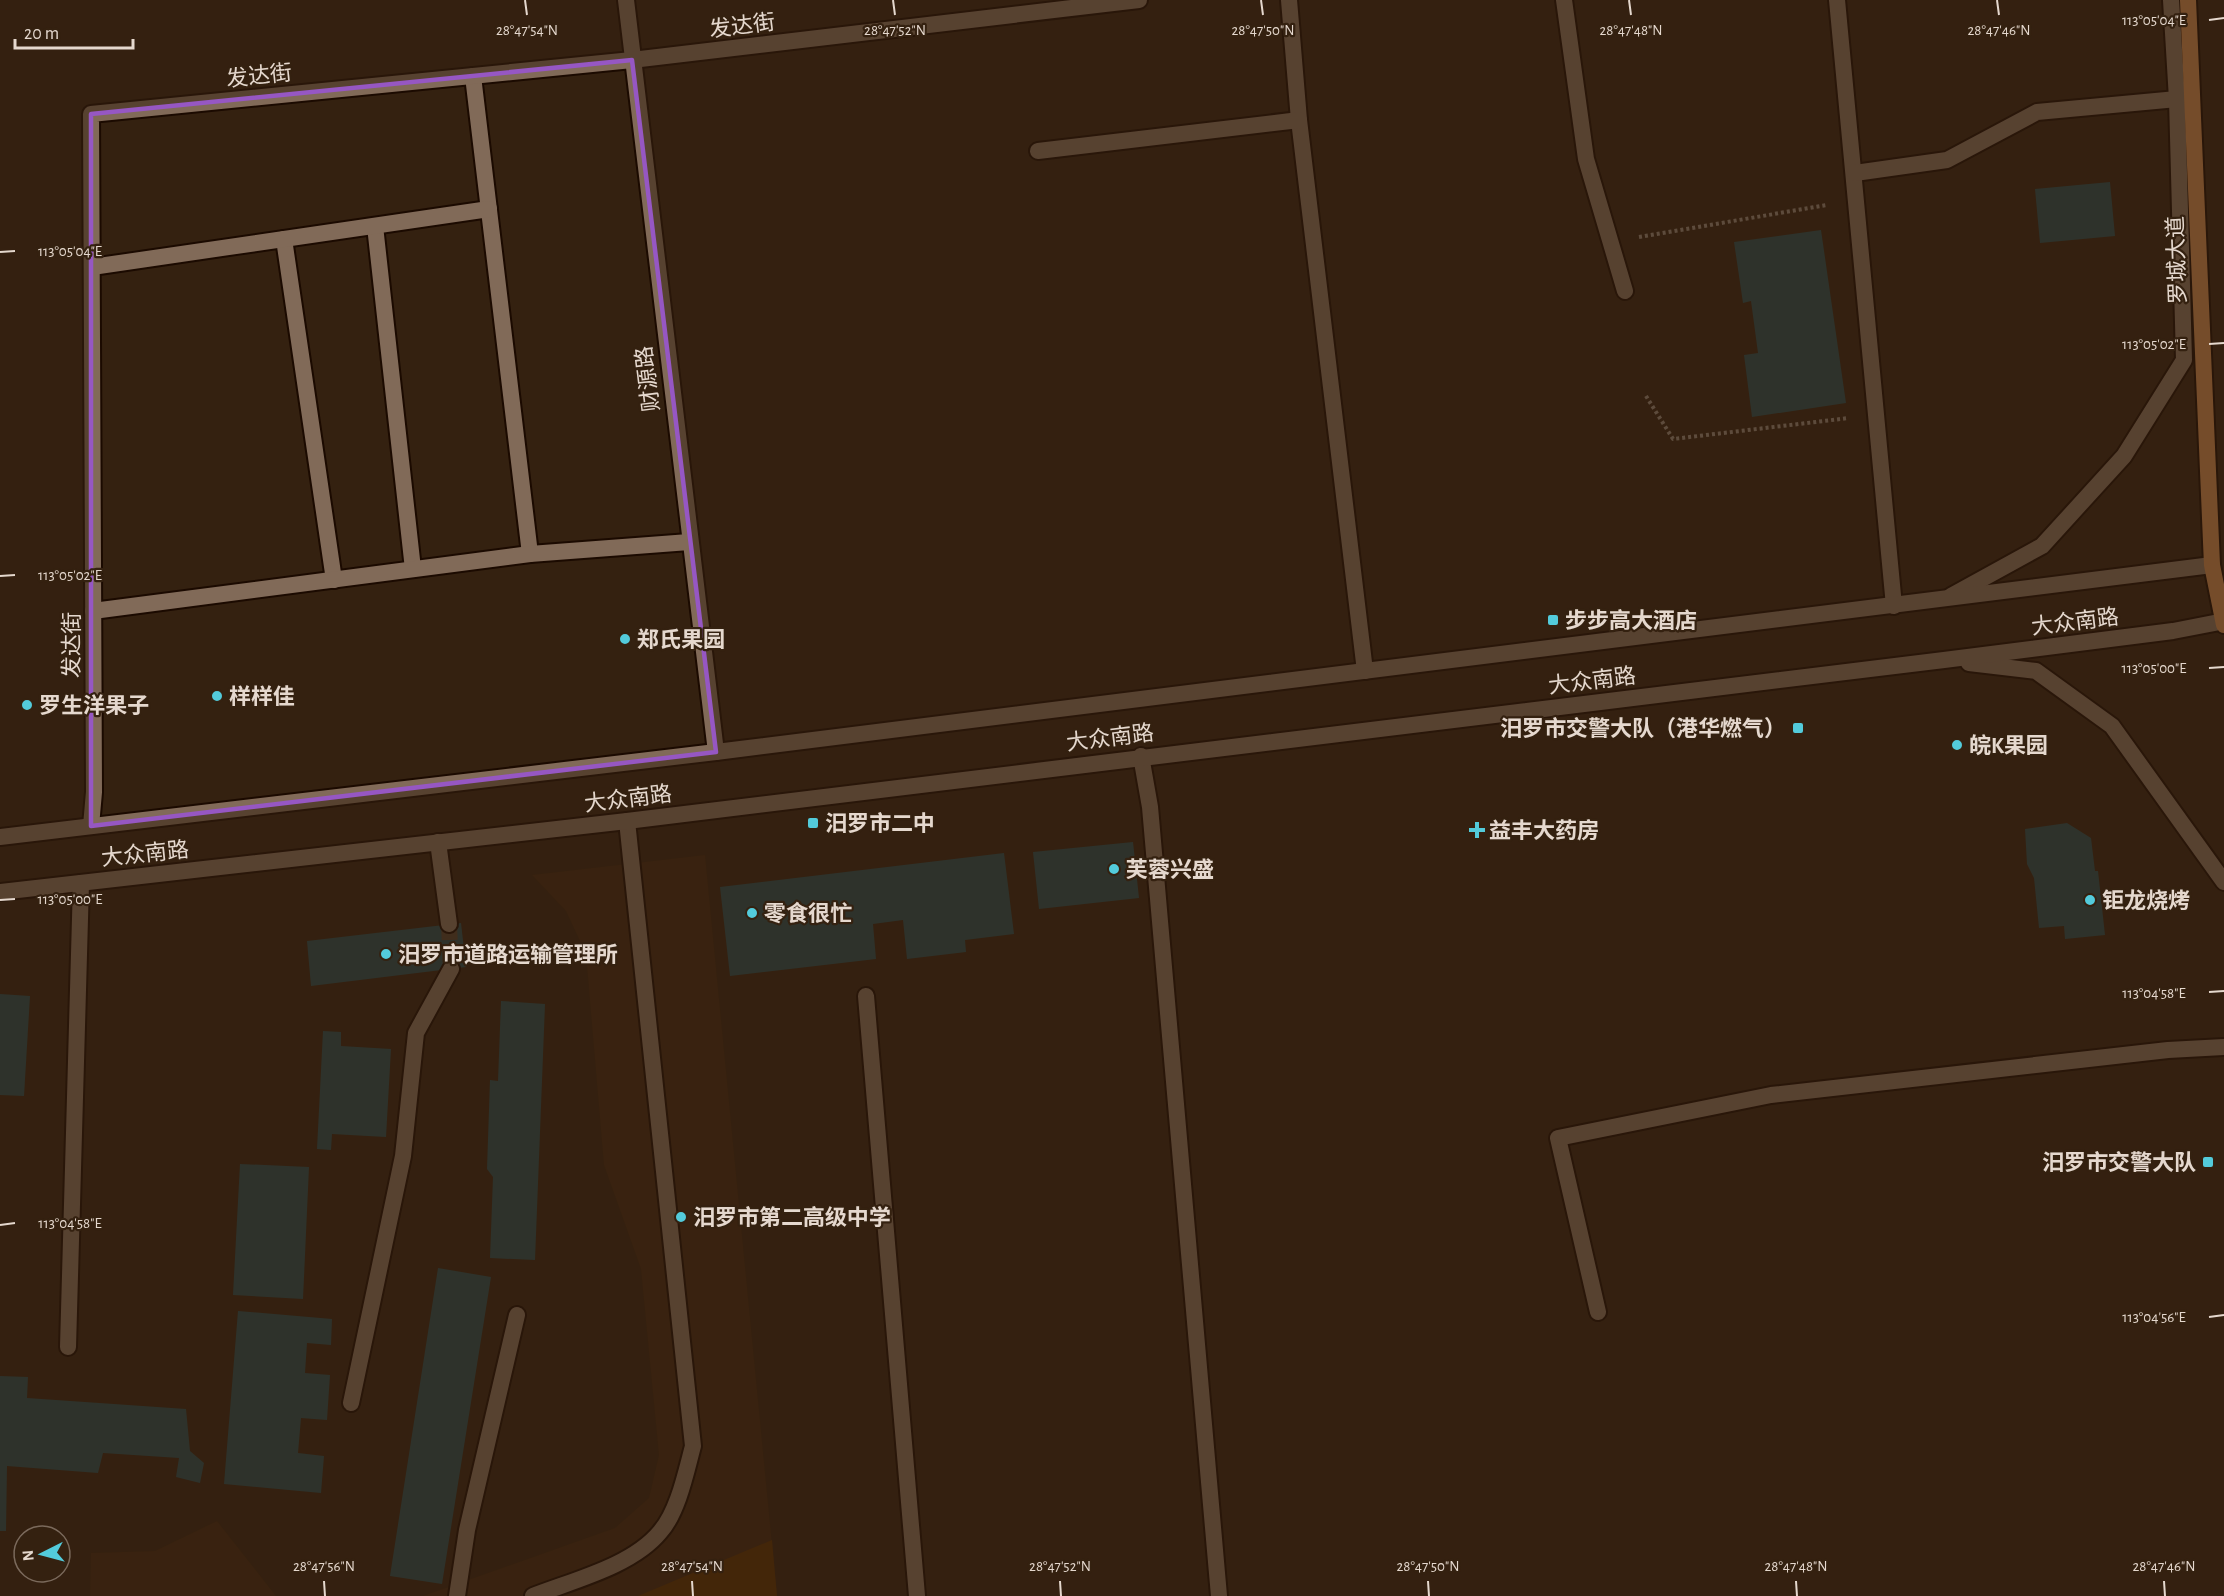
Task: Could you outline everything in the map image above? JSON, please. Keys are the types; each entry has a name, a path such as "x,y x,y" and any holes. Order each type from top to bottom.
{"highway":[{"name":"罗城大道","path":"2188,0 2212,566 2224,622"}],"street":[{"name":"财源路","path":"626,0 689,542 716,752"},
{"name":"发达街","path":"91,826 94,792 91,114 632,60 1139,0"},
{"path":"1289,0 1299,120 1365,671"},
{"path":"1564,0 1586,159 1625,291"},
{"path":"1838,0 1894,606"},
{"path":"1943,601 2042,546 2124,456 2184,360 2177,99 2171,0"},
{"path":"473,76 530,554"},
{"path":"1855,173 1947,160 2037,112 2177,99"},
{"path":"1038,151 1299,120"},
{"path":"92,267 489,209"},
{"path":"375,226 413,569"},
{"path":"284,239 334,580"},
{"path":"93,611 530,554 689,542"},
{"name":"大众南路","path":"0,837 716,752 2212,566"},
{"name":"大众南路","path":"0,892 627,821 1141,756 1944,660 2173,631 2224,622"},
{"path":"1944,660 2036,672 2112,726 2224,882"},
{"path":"1141,756 1150,807 1219,1596"},
{"path":"533,1596 639,1553 662,1531 680,1491 693,1446 627,821"},
{"path":"438,842 449,924"},
{"path":"68,1347 81,883"},
{"path":"351,1403 403,1156 416,1033 451,969"},
{"path":"866,996 917,1596"},
{"path":"1598,1312 1558,1138 1771,1095 2168,1050 2224,1047"},
{"path":"457,1596 467,1530 518,1315"}],"path":[{"path":"1612,242 1858,200"},
{"path":"1646,396 1673,439 1877,414"}],"highlighted area":[{"path":"632,60 716,752 91,826 91,114"}],"shaded area":[{"name":"汨罗市第二高级中学","path":"705,855 777,1596 423,1596 615,1528 649,1498 659,1455 641,1269 604,1165 586,954 566,911 532,875"},
{"path":"217,1521 276,1596 90,1596 91,1553 155,1551"},
{"path":"772,1540 777,1596 638,1596"}],"building":[{"path":"2110,182 2115,236 2040,243 2035,189"},
{"path":"1821,230 1846,403 1752,417 1744,355 1758,353 1751,301 1743,303 1734,242"},
{"path":"2067,823 2091,838 2095,871 2098,871 2105,935 2065,939 2064,926 2039,928 2034,878 2027,864 2025,829"},
{"path":"1133,842 1139,898 1039,909 1033,852"},
{"path":"1004,853 1014,934 965,940 966,952 907,959 903,920 873,924 876,959 730,976 720,887"},
{"name":"汨罗市道路运输管理所","path":"461,923 466,967 311,986 307,941"},
{"path":"0,994 30,996 24,1096 0,1095"},
{"path":"501,1001 545,1004 535,1260 490,1258 493,1177 487,1169 490,1080 498,1081"},
{"path":"323,1031 341,1032 341,1046 391,1049 386,1137 332,1134 331,1150 317,1149"},
{"path":"240,1164 309,1167 303,1299 233,1295"},
{"path":"438,1268 491,1277 442,1584 390,1576"},
{"path":"238,1311 332,1319 331,1345 307,1343 305,1373 330,1375 327,1420 301,1418 298,1453 324,1456 321,1493 224,1484"},
{"path":"0,1376 28,1377 27,1398 186,1409 190,1451 204,1463 200,1483 176,1477 179,1458 103,1453 98,1473 7,1466 6,1531 0,1531"}],"tunnel":[{"path":"449,924 451,969"}],"place":[{"name":"步步高大酒店","path":"1553,620"},
{"name":"郑氏果园","path":"625,639"},
{"name":"样样佳","path":"217,696"},
{"name":"罗生洋果子","path":"27,705"},
{"name":"汨罗市交警大队（港华燃气）","path":"1798,728"},
{"name":"皖K果园","path":"1957,745"},
{"name":"汨罗市二中","path":"813,823"},
{"name":"益丰大药房","path":"1477,830"},
{"name":"芙蓉兴盛","path":"1114,869"},
{"name":"钜龙烧烤","path":"2090,900"},
{"name":"零食很忙","path":"752,913"},
{"name":"汨罗市道路运输管理所","path":"386,954"},
{"name":"汨罗市交警大队","path":"2208,1162"},
{"name":"汨罗市第二高级中学","path":"681,1217"}]}
